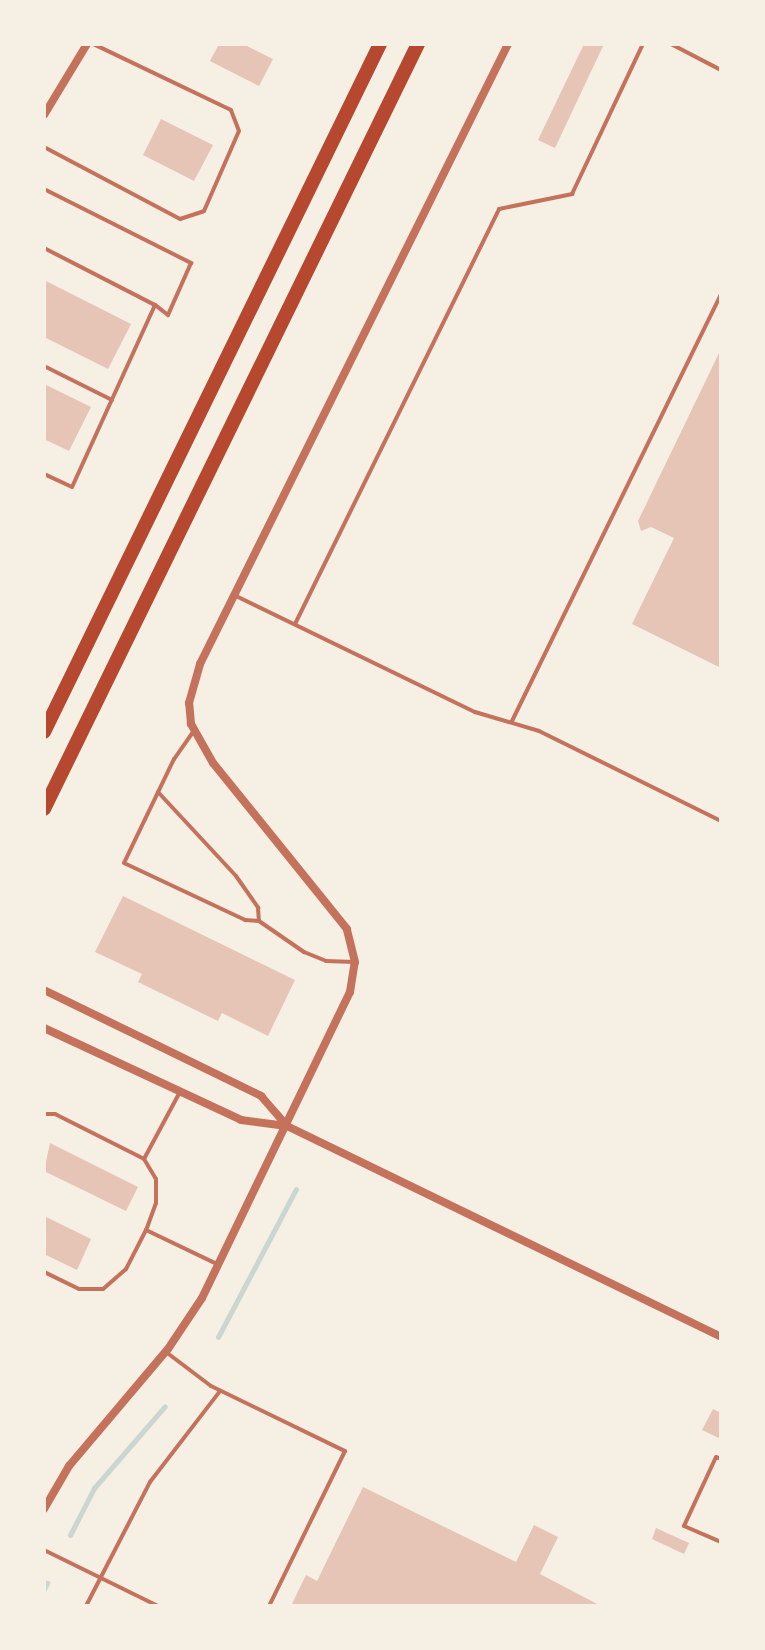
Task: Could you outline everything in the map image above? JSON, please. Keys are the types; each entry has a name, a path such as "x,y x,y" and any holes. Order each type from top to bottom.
{"main road":[{"path":"44,732 380,44"},
{"path":"44,809 418,44"}],"street":[{"path":"44,115 90,44"},
{"path":"44,1509 77,1455 166,1352 219,1265 342,1012 355,962 341,918 213,763 194,730 189,703 194,679 234,594 508,44"},
{"path":"44,990 261,1096 287,1126"},
{"path":"44,1028 251,1124 287,1126 721,1337"}],"lane":[{"path":"44,147 180,219 204,211 239,131 231,110 90,44"},
{"path":"295,624 499,209 572,194 643,44"},
{"path":"671,44 721,70"},
{"path":"44,190 191,263 168,315 155,305 44,248"},
{"path":"512,721 721,294"},
{"path":"44,474 72,487 155,305"},
{"path":"44,366 112,400"},
{"path":"234,594 475,712 512,721 721,821"},
{"path":"194,730 158,792 124,863 245,920 259,921 304,952 326,961 355,962"},
{"path":"158,792 236,876 258,908 259,921"},
{"path":"144,1159 180,1092"},
{"path":"44,1114 55,1114 144,1159 156,1179 146,1230 126,1269 103,1289 79,1289 44,1272"},
{"path":"146,1230 219,1265"},
{"path":"166,1352 220,1391 345,1451 269,1606"},
{"path":"86,1606 150,1482 220,1391"},
{"path":"721,1459 716,1457 684,1526 721,1542"},
{"path":"44,1550 158,1606"}],"building":[{"path":"219,44 243,44 273,59 259,86 210,61"},
{"path":"584,44 604,44 555,148 538,140"},
{"path":"161,119 213,145 194,181 143,155"},
{"path":"44,280 131,324 108,369 44,337"},
{"path":"721,349 721,668 632,624 674,538 651,527 641,531 638,521"},
{"path":"44,384 91,407 69,451 44,439"},
{"path":"123,896 295,980 268,1036 222,1013 218,1021 138,982 142,974 95,952"},
{"path":"50,1143 138,1187 126,1211 44,1171"},
{"path":"44,1216 91,1239 77,1270 44,1254"},
{"path":"713,1409 721,1413 721,1439 702,1430"},
{"path":"363,1487 516,1562 534,1525 558,1537 540,1574 601,1606 291,1606 306,1575 317,1581"},
{"path":"656,1528 689,1543 684,1554 652,1539"}],"waterway":[{"path":"218,1337 296,1189"},
{"path":"70,1535 94,1488 165,1406"},
{"path":"44,1589 47,1583"}]}
